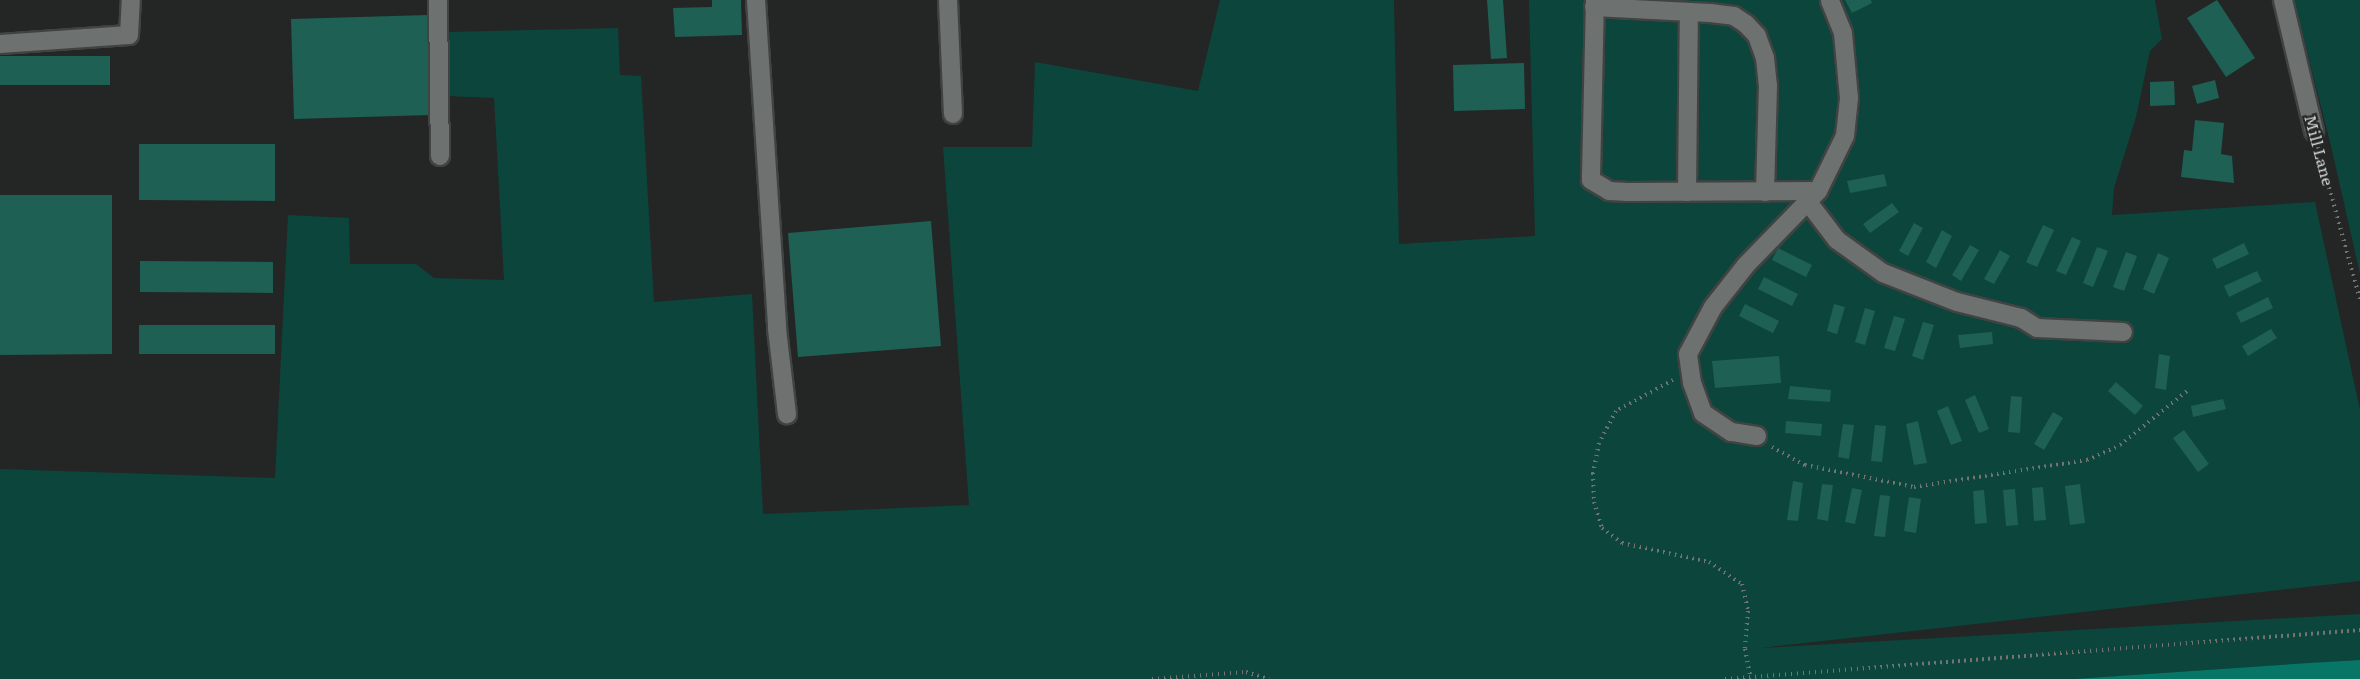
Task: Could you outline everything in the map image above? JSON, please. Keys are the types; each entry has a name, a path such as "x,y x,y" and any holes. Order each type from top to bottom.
{"street":[{"path":"0,44 129,35 131,0"},
{"path":"438,0 440,156"},
{"path":"756,0 777,329 788,414"},
{"path":"948,0 953,114"},
{"path":"1757,436 1731,432 1703,413 1691,373 1689,354 1713,307 1746,265 1813,197 1845,136 1849,98 1843,33 1830,0"},
{"name":"Mill Lane","path":"2283,0 2314,130"},
{"path":"1765,192 1768,85 1756,36 1734,16 1594,4 1591,180 1609,191 1765,192 1813,197"},
{"path":"1687,192 1689,12"},
{"path":"1813,197 1837,240 1883,273 1958,302 2021,318 2037,328 2123,332"}],"path":[{"name":"Mill Lane","path":"2314,130 2360,300"},
{"path":"1691,373 1651,390 1616,411 1599,443 1593,473 1594,502 1602,528 1622,543 1710,562 1742,584 1748,611 1745,649 1750,675"},
{"path":"1757,436 1805,465 1914,486 2087,460 2120,445 2187,391"},
{"path":"1725,679 1750,675 2360,630"},
{"path":"1152,679 1246,672 1269,679"}],"shaded area":[{"path":"1220,0 1394,0 1399,244 1535,236 1529,0 2155,0 2162,39 2150,51 2136,117 2114,188 2112,215 2315,202 2360,410 2360,581 1761,648 2360,614 2360,660 2074,679 0,679 0,469 275,478 288,215 349,218 350,264 416,264 434,278 504,280 494,98 448,96 447,32 618,28 620,75 641,76 654,302 752,294 763,514 969,505 943,147 1032,147 1035,62 1198,91"},
{"path":"2294,0 2360,0 2360,274 2331,146"},
{"path":"2360,660 2360,679 2074,679 2309,663"}],"building":[{"path":"712,0 741,0 742,35 675,37 673,8 712,7"},
{"path":"1487,0 1503,0 1507,58 1491,59"},
{"path":"1845,0 1871,0 1872,3 1852,13"},
{"path":"2217,0 2255,58 2226,77 2187,18"},
{"path":"428,15 431,115 294,119 291,19"},
{"path":"0,56 110,56 110,85 0,85"},
{"path":"1524,63 1525,109 1454,111 1453,65"},
{"path":"2215,80 2219,98 2197,104 2192,86"},
{"path":"2174,81 2175,105 2150,106 2150,82"},
{"path":"2195,120 2224,123 2221,154 2232,156 2234,183 2181,177 2184,150 2192,151"},
{"path":"139,144 275,144 275,201 139,200"},
{"path":"1884,174 1887,186 1850,193 1847,181"},
{"path":"0,195 112,195 112,354 0,355"},
{"path":"1892,203 1899,212 1870,233 1863,224"},
{"path":"931,221 941,346 798,357 788,233"},
{"path":"1914,223 1923,228 1908,256 1899,251"},
{"path":"2043,225 2054,230 2037,267 2026,262"},
{"path":"1942,230 1952,236 1936,268 1926,262"},
{"path":"2072,237 2081,241 2066,275 2056,271"},
{"path":"2244,243 2249,254 2217,269 2212,259"},
{"path":"1970,245 1979,250 1961,281 1952,275"},
{"path":"2097,247 2108,251 2093,287 2083,283"},
{"path":"1778,248 1812,265 1806,277 1772,260"},
{"path":"2000,250 2010,256 1994,284 1984,279"},
{"path":"2126,252 2137,256 2124,291 2113,287"},
{"path":"2158,253 2169,258 2154,294 2143,289"},
{"path":"140,261 273,262 273,293 140,292"},
{"path":"2257,271 2262,281 2229,297 2224,286"},
{"path":"1764,277 1798,294 1792,306 1758,289"},
{"path":"2268,297 2273,308 2241,323 2236,313"},
{"path":"1745,304 1779,321 1773,333 1739,316"},
{"path":"1834,304 1845,307 1837,334 1827,331"},
{"path":"1865,308 1875,311 1865,345 1855,342"},
{"path":"1894,316 1905,319 1895,351 1884,348"},
{"path":"1923,322 1934,325 1923,360 1912,356"},
{"path":"139,325 275,325 275,354 139,354"},
{"path":"2271,329 2277,338 2248,356 2242,346"},
{"path":"1992,332 1993,344 1960,348 1958,335"},
{"path":"2159,354 2170,356 2166,390 2155,388"},
{"path":"1779,356 1781,383 1715,388 1712,361"},
{"path":"2116,382 2143,406 2135,415 2108,391"},
{"path":"1790,386 1831,390 1830,402 1788,399"},
{"path":"1975,395 1989,429 1979,433 1965,400"},
{"path":"2011,396 2022,397 2020,433 2008,432"},
{"path":"2223,399 2226,409 2193,417 2191,406"},
{"path":"1948,406 1962,441 1951,445 1937,411"},
{"path":"2053,412 2063,418 2044,450 2034,444"},
{"path":"1786,421 1822,424 1821,436 1785,433"},
{"path":"1918,421 1927,463 1914,465 1906,424"},
{"path":"1843,424 1854,425 1849,459 1838,457"},
{"path":"1875,425 1886,426 1882,462 1871,461"},
{"path":"2184,430 2209,464 2198,472 2173,438"},
{"path":"1793,481 1803,483 1798,521 1787,520"},
{"path":"1822,484 1833,485 1828,521 1817,519"},
{"path":"2080,484 2085,523 2070,525 2065,486"},
{"path":"2043,487 2046,520 2034,521 2032,488"},
{"path":"1852,488 1862,490 1855,524 1845,522"},
{"path":"2015,489 2018,525 2006,526 2003,490"},
{"path":"1984,490 1987,523 1975,524 1973,491"},
{"path":"1880,495 1890,496 1885,537 1874,536"},
{"path":"1909,497 1921,499 1916,533 1904,531"}]}
